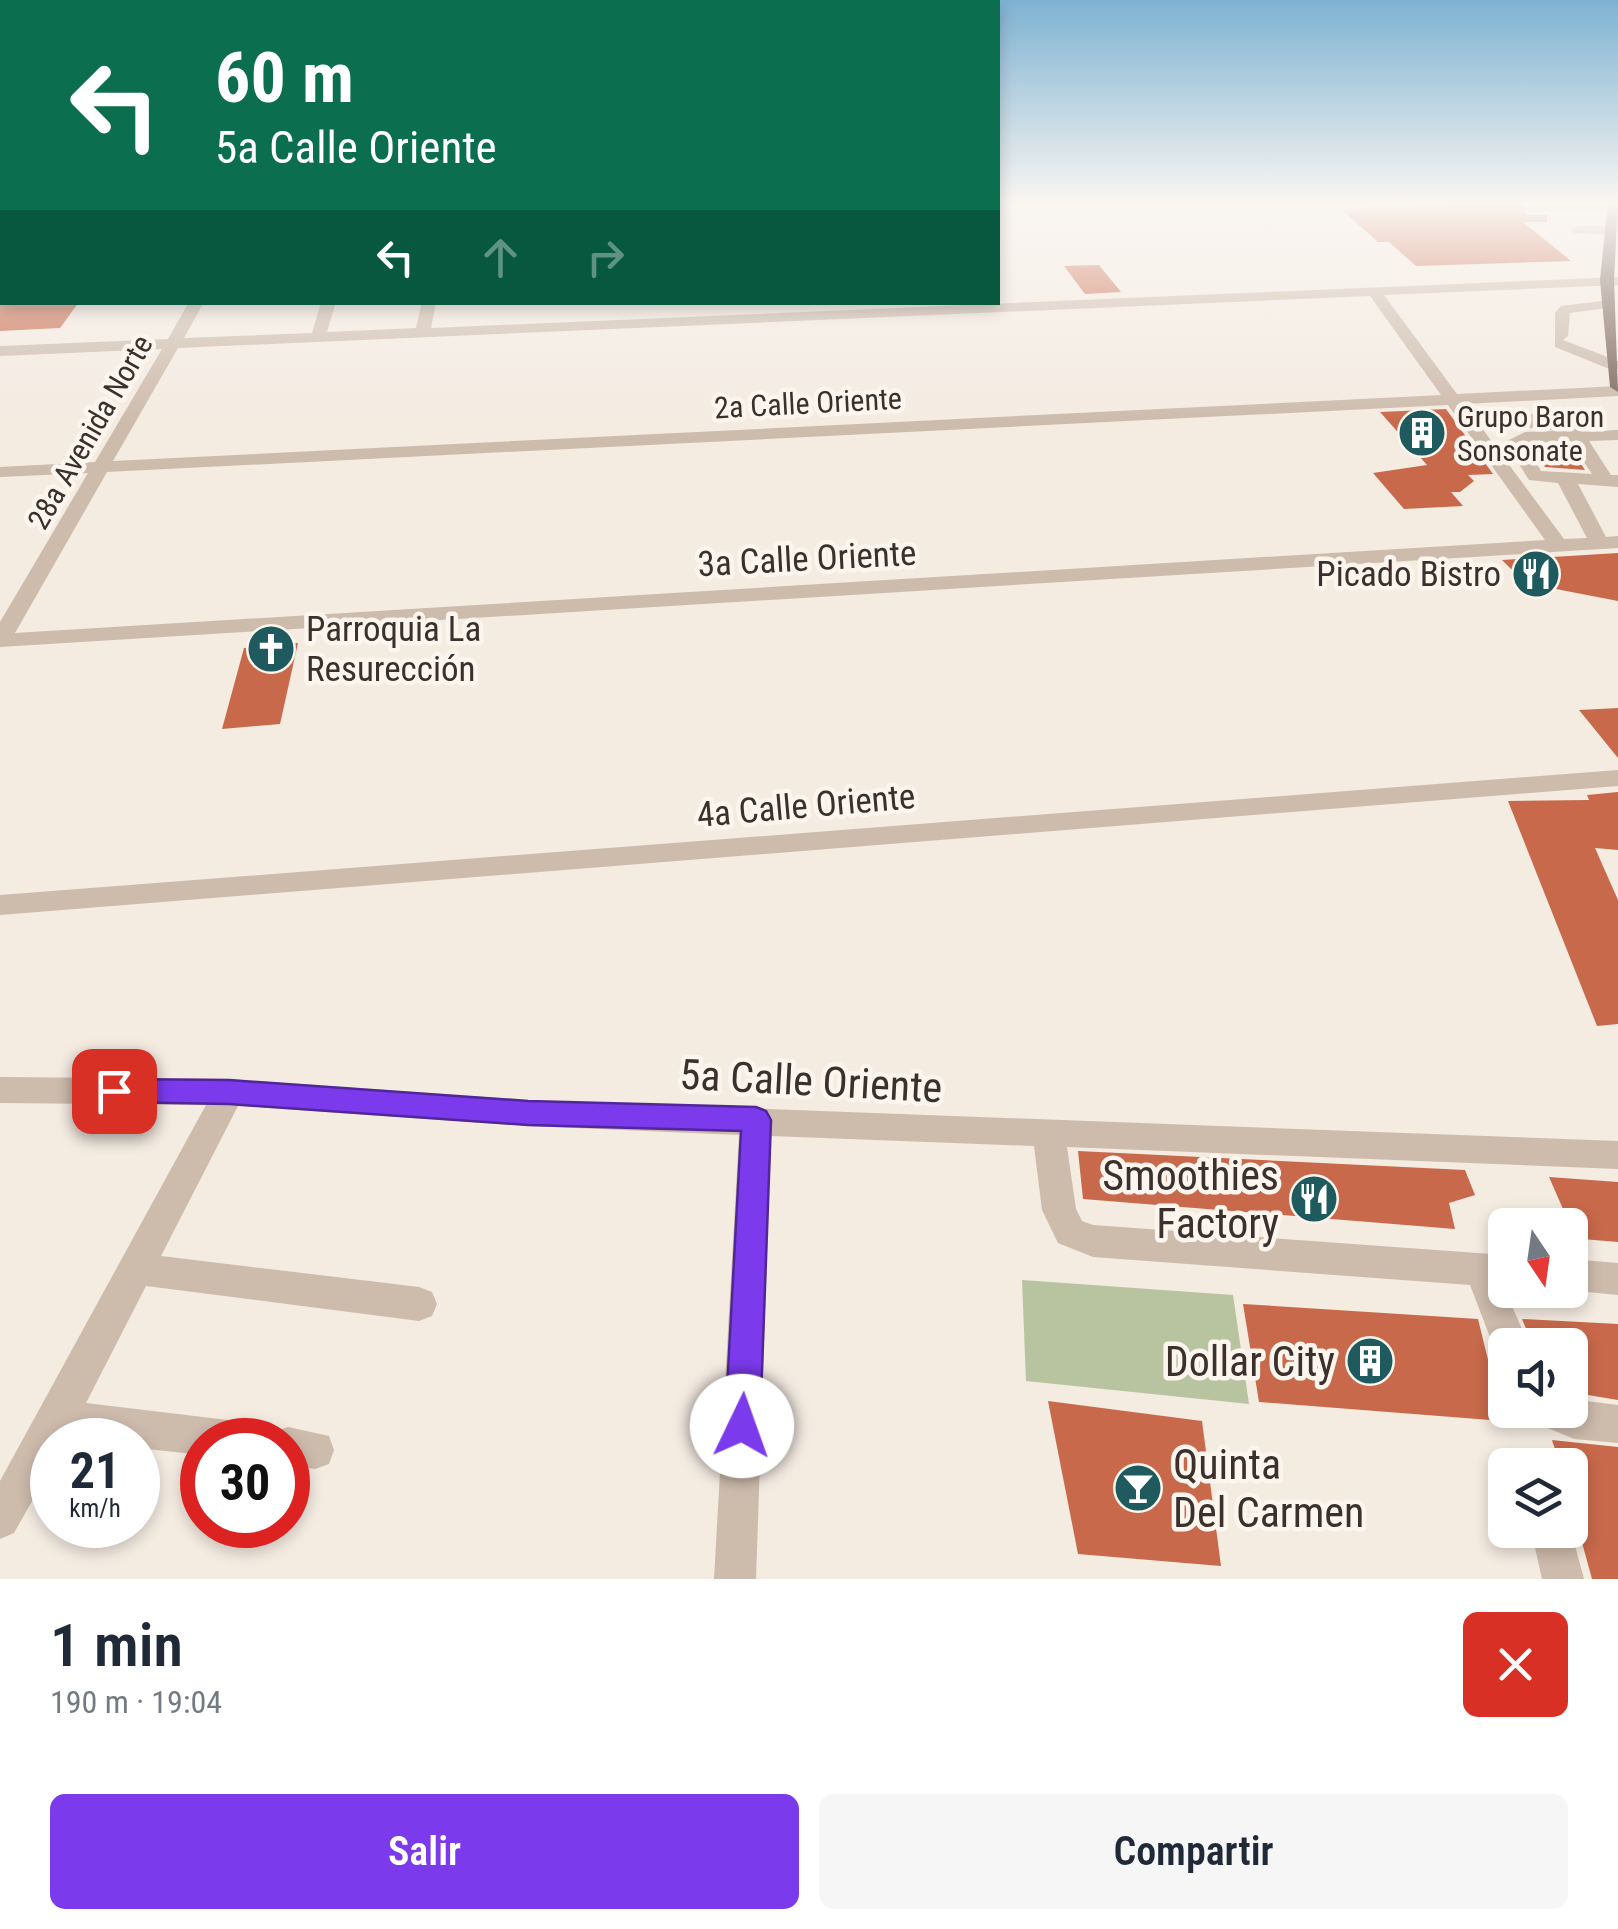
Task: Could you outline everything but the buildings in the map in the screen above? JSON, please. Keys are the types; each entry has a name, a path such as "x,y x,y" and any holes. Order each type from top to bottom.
{"main road":[{"path":"1612,280 1610,304 1618,389"}],"street":[{"path":"1000,303 1612,280"},
{"path":"1372,289 1559,546"},
{"path":"1610,304 1566,309 1562,312 1560,340 1614,365"},
{"name":"28a Avenida Norte","path":"0,640 195,305"},
{"path":"318,336 328,305"},
{"path":"423,332 428,305"},
{"path":"0,351 423,332 786,309 954,305"},
{"name":"2a Calle Oriente","path":"0,472 1618,389"},
{"path":"1503,419 1568,426 1611,480"},
{"path":"1611,480 1536,476 1514,442 1525,437 1618,435"},
{"path":"1566,478 1609,543"},
{"name":"3a Calle Oriente","path":"0,640 1609,543"},
{"name":"4a Calle Oriente","path":"0,905 1618,778"},
{"name":"5a Calle Oriente","path":"0,1090 229,1092 528,1113 1618,1155"},
{"path":"58,1418 229,1092"},
{"path":"736,1579 756,1120"},
{"path":"1049,1135 1059,1210 1070,1232 1093,1240 1488,1270"},
{"path":"136,1269 419,1304"},
{"path":"1588,1277 1618,1279"},
{"path":"1588,1421 1618,1424"},
{"path":"0,1520 30,1467"},
{"path":"1556,1548 1564,1579"}],"green space":[{"path":"1022,1280 1233,1295 1249,1404 1026,1381"}],"place":[{"name":"Grupo Baron Sonsonate","path":"1422,433"},
{"name":"Picado Bistro","path":"1536,574"},
{"name":"Parroquia La Resurección","path":"271,649"},
{"name":"Smoothies Factory","path":"1314,1199"},
{"name":"Dollar City","path":"1370,1361"},
{"name":"Quinta Del Carmen","path":"1138,1488"}],"route":[{"path":"114,1091 229,1092 528,1113 756,1120 742,1426"}]}
